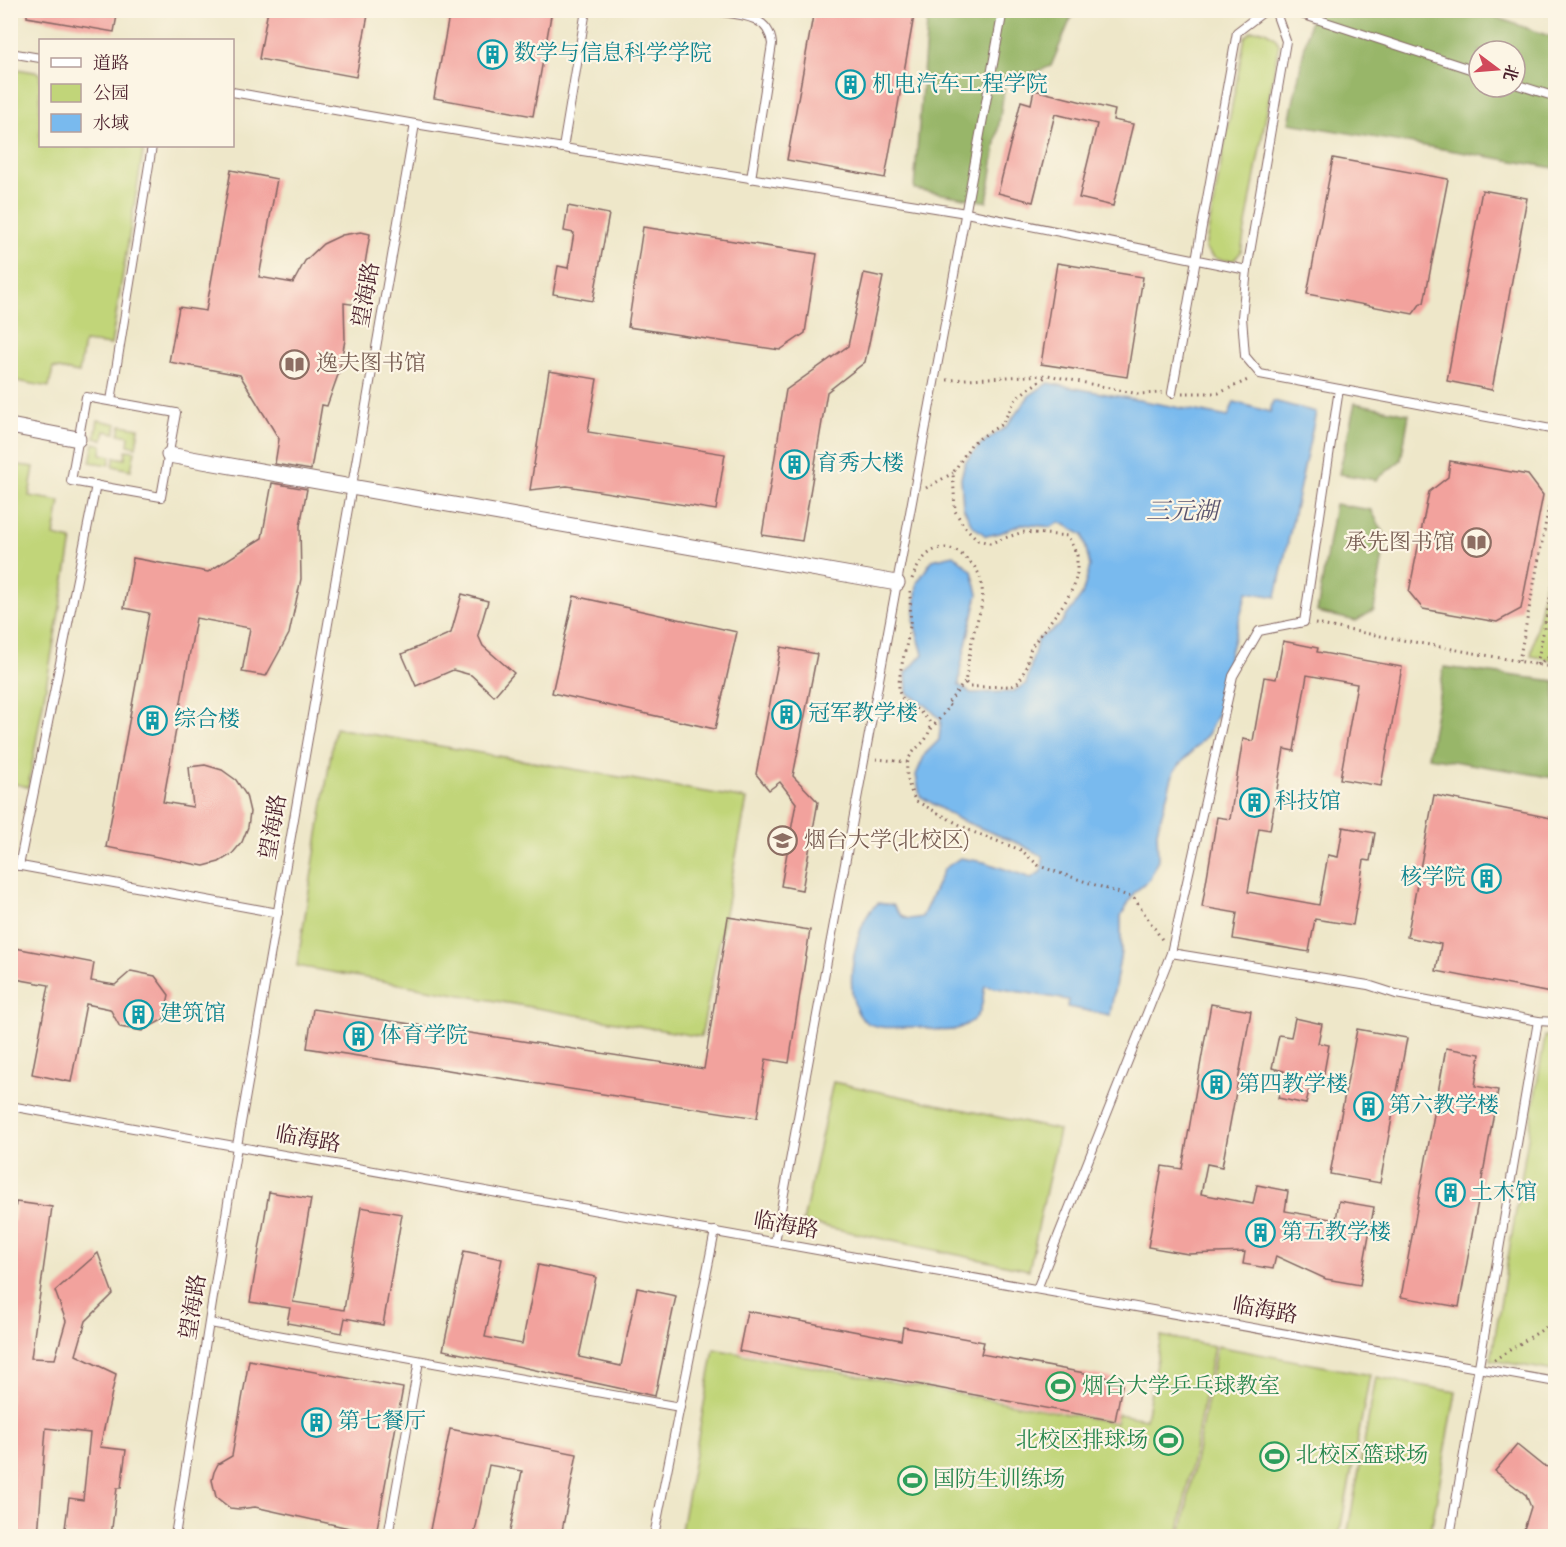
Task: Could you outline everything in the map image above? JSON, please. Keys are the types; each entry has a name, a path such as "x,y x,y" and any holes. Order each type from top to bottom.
{"street":[{"path":"10,426 78,438"},
{"path":"169,455 897,583"}],"lane":[{"path":"563,148 586,10"},
{"path":"708,10 754,19 764,23 771,32 772,44 751,179"},
{"path":"775,1242 1003,10"},
{"path":"1172,393 1237,32 1266,10"},
{"path":"1275,10 1287,41 1247,270 1242,317 1245,356 1260,374 1556,430"},
{"path":"1289,10 1467,68"},
{"path":"10,53 39,58"},
{"path":"1527,88 1556,97"},
{"path":"234,92 966,213 1247,270"},
{"name":"望海路","path":"175,1536 237,1146 415,124"},
{"path":"111,401 152,147"},
{"path":"1037,1289 1171,953 1233,676 1259,631 1304,622 1340,389"},
{"path":"86,397 176,413 161,497 71,481 78,438 86,397"},
{"path":"96,485 15,865 278,913"},
{"path":"1171,953 1368,985 1396,994 1538,1021 1556,1022"},
{"path":"1450,1536 1538,1021"},
{"name":"临海路","path":"10,1106 1556,1382"},
{"path":"654,1536 715,1231"},
{"path":"210,1323 680,1407"},
{"path":"388,1536 420,1360"}],"path":[{"path":"934,381 1048,375 1138,394 1220,393 1260,374"},
{"path":"913,495 953,473 972,443 1002,424 1017,397 1048,375"},
{"path":"1519,661 1556,470"},
{"path":"953,473 955,511 964,526 978,540 990,543 1023,532 1068,536 1077,555 1074,586 1065,602 1031,646 1027,665 1019,682 1012,686 970,687 965,682"},
{"path":"930,730 930,723 926,716 905,701 900,694 899,683 910,624 910,586 917,566 925,556 946,547 958,551 978,571 982,583 981,615 973,634 965,682 947,704 950,706 930,730 926,741 907,762 908,781 916,801 973,832 1021,850 1039,866 1134,898 1171,953"},
{"path":"1537,664 1556,568"},
{"path":"1304,622 1556,668"},
{"path":"1537,664 1556,652"},
{"path":"864,758 907,762"},
{"path":"1480,1368 1556,1321"}],"green space":[{"path":"928,11 1074,11 1051,66 1005,84 987,202 914,189"},
{"path":"1312,11 1478,11 1555,38 1555,168 1289,123"},
{"path":"1263,30 1274,36 1279,44 1241,252 1234,260 1221,260 1211,255 1205,248 1245,37 1252,31"},
{"path":"11,68 39,73 39,147 144,147 111,345 84,342 79,373 53,368 49,387 11,380"},
{"path":"1355,403 1409,414 1401,460 1376,480 1339,474"},
{"path":"98,420 117,424 115,433 105,431 103,440 95,438"},
{"path":"121,425 139,428 136,447 128,445 129,436 119,434"},
{"path":"94,443 102,445 101,454 111,456 109,465 90,462"},
{"path":"126,450 135,451 131,470 113,466 115,457 125,459"},
{"path":"11,464 34,467 29,496 60,501 54,536 72,540 28,787 11,783"},
{"path":"1335,504 1371,510 1386,537 1374,610 1356,621 1317,612"},
{"path":"1555,531 1555,660 1531,656"},
{"path":"1444,667 1555,681 1555,778 1428,757"},
{"path":"335,728 747,799 701,1037 297,966"},
{"path":"1545,1036 1556,1037 1555,1371 1491,1360"},
{"path":"833,1082 1059,1130 1029,1270 803,1222"},
{"name":"国防生训练场","path":"1161,1336 1214,1346 1178,1536 680,1536 714,1349 1116,1423 1118,1414 1146,1419"},
{"name":"北校区篮球场","path":"1217,1346 1370,1375 1339,1536 1181,1536"},
{"path":"1376,1377 1456,1392 1430,1536 1347,1536"}],"water":[{"name":"三元湖","path":"1048,383 1228,417 1234,402 1270,412 1273,401 1316,412 1276,597 1247,592 1229,656 1223,701 1208,734 1174,771 1157,831 1158,859 1150,879 1134,893 1121,916 1121,952 1110,1015 1067,1007 1068,1000 985,986 977,1016 957,1029 871,1025 858,1013 853,1000 852,969 863,923 874,906 878,903 893,905 905,918 922,917 944,869 960,858 984,862 1031,878 1042,871 1043,857 1020,844 958,819 920,796 916,775 925,754 939,740 941,720 927,706 907,693 906,673 923,654 914,623 917,583 932,560 954,555 972,571 978,594 960,670 959,685 971,693 1012,692 1026,684 1038,639 1059,626 1082,595 1090,566 1083,535 1060,522 1051,527 1022,524 986,536 972,525 963,507 961,478 965,462 981,444 1006,427 1029,396"}],"building":[{"path":"27,10 118,10 114,32 27,17"},
{"path":"268,10 369,10 356,77 259,59"},
{"name":"数学与信息科学学院","path":"450,10 552,10 533,116 434,98"},
{"name":"机电汽车工程学院","path":"814,10 915,10 885,178 787,160"},
{"path":"1034,90 1115,110 1113,120 1133,124 1113,206 1079,198 1097,124 1055,114 1033,202 998,193 1021,101 1031,104"},
{"path":"1333,158 1448,179 1424,303 1421,303 1413,314 1307,294"},
{"path":"231,170 277,179 259,277 293,283 305,261 323,244 342,235 361,232 370,234 358,305 344,303 345,340 339,372 327,406 322,405 311,470 275,464 279,439 240,375 169,362 179,307 206,311"},
{"path":"1482,190 1527,198 1492,390 1447,381"},
{"path":"568,206 609,214 593,301 553,294 558,266 568,268 574,233 564,231"},
{"path":"643,227 817,254 805,333 780,350 628,327"},
{"path":"1057,263 1143,277 1127,377 1041,364"},
{"name":"育秀大楼","path":"864,273 883,277 865,362 827,392 802,541 762,535 786,390 848,346"},
{"path":"549,371 597,379 588,432 725,454 716,510 567,486 530,490"},
{"name":"承先图书馆","path":"1450,461 1528,475 1543,495 1521,609 1497,622 1423,609 1409,592 1429,492 1448,477"},
{"name":"综合楼","path":"272,483 307,489 300,526 301,579 289,634 266,676 242,672 250,628 196,618 163,802 193,807 189,767 205,765 222,770 236,780 246,795 250,812 248,827 242,842 232,854 219,862 204,866 106,847 149,613 124,608 133,558 208,572 262,538"},
{"path":"462,594 488,601 478,635 483,646 514,673 494,696 471,675 453,670 416,686 402,654 451,633"},
{"path":"574,596 737,632 715,729 552,693"},
{"name":"科技馆","path":"1283,641 1318,648 1317,652 1402,667 1381,786 1340,779 1357,684 1307,675 1294,751 1284,749 1270,830 1259,828 1248,892 1319,905 1328,855 1338,857 1343,827 1375,833 1370,861 1364,860 1353,925 1315,919 1309,952 1233,939 1237,913 1202,907 1217,817 1230,819 1243,739 1253,741 1264,677 1276,679"},
{"name":"冠军教学楼","path":"781,647 817,654 793,776 818,802 802,890 781,886 796,803 780,782 769,790 756,774"},
{"name":"核学院","path":"1434,795 1556,819 1556,994 1436,971 1441,944 1407,937"},
{"path":"728,917 810,930 789,1063 766,1059 757,1118 307,1048 313,1009 704,1069"},
{"name":"建筑馆","path":"10,947 94,963 91,981 115,985 131,971 155,976 169,995 164,1019 142,1031 120,1027 110,1009 86,1004 71,1082 32,1074 49,985 10,978"},
{"name":"第五教学楼","path":"1211,1004 1251,1011 1222,1167 1207,1164 1201,1194 1253,1204 1257,1185 1288,1191 1285,1211 1336,1220 1339,1201 1374,1207 1360,1285 1326,1279 1276,1256 1273,1269 1243,1264 1245,1252 1188,1254 1148,1247 1162,1166 1182,1169"},
{"path":"1295,1018 1322,1024 1318,1043 1329,1045 1323,1078 1312,1076 1306,1104 1278,1098 1284,1071 1272,1068 1279,1035 1291,1037"},
{"name":"第六教学楼","path":"1357,1029 1407,1038 1380,1183 1330,1174"},
{"name":"土木馆","path":"1446,1048 1480,1054 1475,1086 1498,1090 1459,1307 1401,1297"},
{"path":"269,1192 311,1199 293,1302 344,1310 361,1207 402,1214 383,1325 345,1318 342,1333 287,1323 290,1308 250,1302"},
{"path":"16,1202 52,1207 31,1358 55,1359 66,1321 55,1291 98,1253 113,1294 86,1321 76,1355 116,1374 100,1447 126,1450 121,1488 117,1488 111,1536 64,1536 69,1498 83,1500 90,1433 46,1428 38,1536 10,1536 10,1220 14,1221"},
{"path":"464,1251 502,1259 485,1337 522,1344 538,1265 596,1277 579,1357 621,1366 637,1288 676,1296 655,1396 443,1350"},
{"path":"747,1311 901,1340 903,1327 984,1342 981,1354 1123,1380 1115,1421 739,1351"},
{"name":"第七餐厅","path":"249,1360 403,1388 376,1534 255,1507 230,1508 216,1497 212,1480 218,1464 232,1456"},
{"path":"450,1429 577,1454 561,1536 509,1536 522,1471 489,1465 474,1536 430,1530"},
{"path":"1517,1445 1543,1466 1556,1468 1556,1536 1522,1536 1531,1507 1526,1495 1495,1471"}],"place":[{"name":"数学与信息科学学院","path":"493,54"},
{"name":"机电汽车工程学院","path":"851,85"},
{"name":"逸夫图书馆","path":"295,364"},
{"name":"育秀大楼","path":"795,464"},
{"name":"承先图书馆","path":"1476,543"},
{"name":"冠军教学楼","path":"787,714"},
{"name":"综合楼","path":"153,720"},
{"name":"科技馆","path":"1254,802"},
{"name":"烟台大学(北校区)","path":"783,841"},
{"name":"核学院","path":"1487,878"},
{"name":"建筑馆","path":"139,1014"},
{"name":"体育学院","path":"359,1036"},
{"name":"第四教学楼","path":"1217,1085"},
{"name":"第六教学楼","path":"1368,1106"},
{"name":"土木馆","path":"1450,1193"},
{"name":"第五教学楼","path":"1260,1233"},
{"name":"烟台大学乒乓球教室","path":"1061,1387"},
{"name":"第七餐厅","path":"317,1422"},
{"name":"北校区排球场","path":"1169,1441"},
{"name":"北校区篮球场","path":"1275,1456"},
{"name":"国防生训练场","path":"912,1480"}]}
